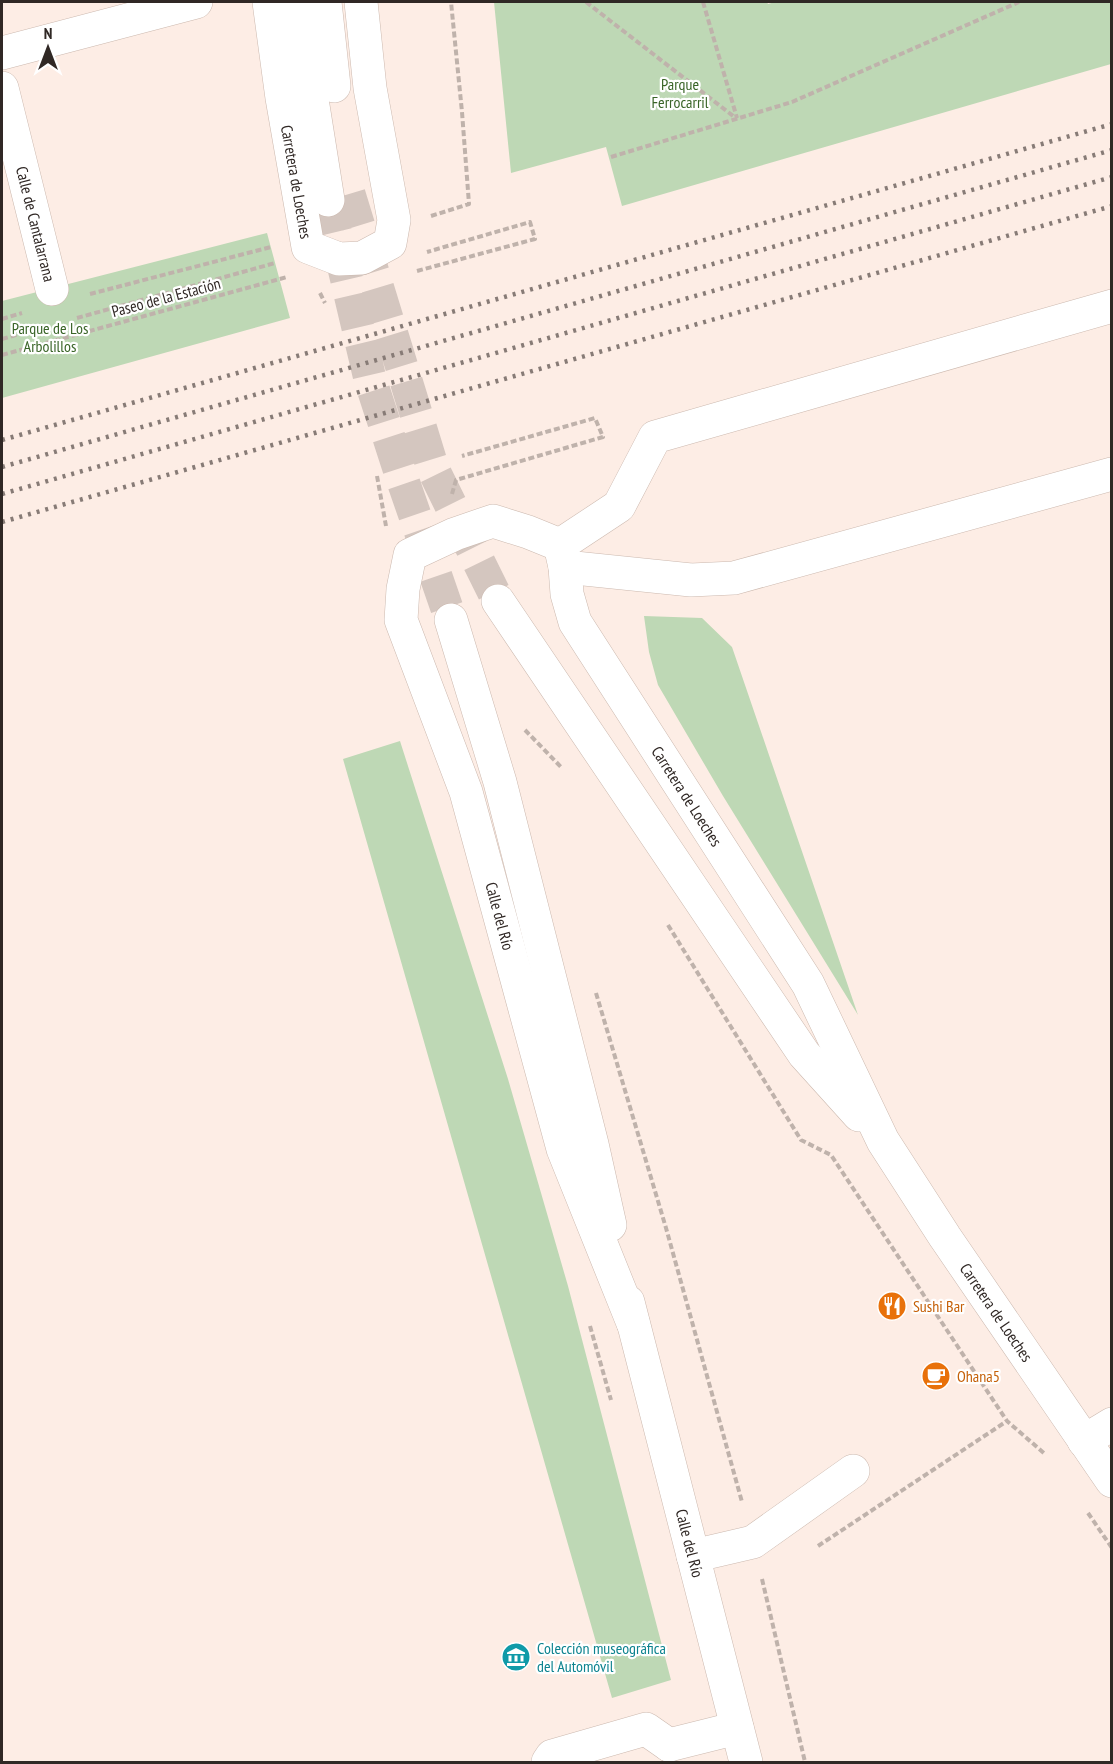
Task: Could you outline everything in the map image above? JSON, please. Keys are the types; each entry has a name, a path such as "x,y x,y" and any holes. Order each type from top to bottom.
{"street":[{"path":"2,53 196,2"},
{"name":"Carretera de Loeches","path":"269,2 282,98 308,247 339,258 362,258 390,243 394,220 370,88 361,2"},
{"name":"Carretera de Loeches","path":"301,2 311,93 339,197 325,2"},
{"name":"Calle de Cantalarrana","path":"2,88 52,289"},
{"path":"563,556 619,506 655,437 1112,306"},
{"path":"563,556 691,580 734,578 1112,474"},
{"name":"Calle del Río","path":"563,556 528,532 493,521 455,534 410,555 403,589 401,620 466,792 563,1149 633,1323"},
{"name":"Carretera de Loeches","path":"563,556 567,594 575,622 808,984 883,1141 1112,1481"},
{"name":"Carretera de Loeches","path":"498,601 804,1054 883,1141"},
{"name":"Calle del Río","path":"451,621 500,782 592,1144 633,1323 746,1762"},
{"path":"1084,1441 1112,1424"},
{"path":"693,1556 753,1542 853,1471"},
{"path":"548,1762 552,1756 646,1729 666,1754 737,1728"}],"path":[{"path":"586,2 737,119"},
{"path":"703,2 737,119"},
{"path":"611,157 792,102 1019,2"},
{"path":"412,273 535,239 530,222 417,255"},
{"path":"89,295 278,246"},
{"path":"70,320 281,262"},
{"name":"Paseo de la Estación","path":"2,354 290,276"},
{"path":"2,319 23,313"},
{"path":"2,339 47,326"},
{"path":"456,480 603,437 595,418 462,456"},
{"path":"377,476 387,528"},
{"path":"525,730 527,742"},
{"path":"594,988 666,1228 753,1542 805,1762"},
{"path":"812,1550 1007,1421"},
{"path":"763,1583 772,1576"}],"green space":[{"name":"Parque Ferrocarril","path":"494,2 767,2 768,4 775,2 1111,2 1111,64 622,206 606,147 511,173"},
{"name":"Parque de Los Arbolillos","path":"267,233 290,318 2,398 2,301"},
{"path":"644,616 702,618 732,647 858,1015 723,796 658,685 649,652"},
{"path":"400,741 508,1079 568,1286 671,1680 612,1698 343,759"}],"tunnel":[{"path":"349,194 433,469 498,601"},
{"path":"328,200 370,379 451,620"}],"railway":[{"path":"2,440 1112,124"},
{"path":"2,467 1112,150"},
{"path":"2,494 1112,177"},
{"path":"2,522 1112,206"}],"place":[{"name":"Sushi Bar","path":"892,1306"},
{"name":"Ohana5","path":"936,1376"},
{"name":"Colección museográfica del Automóvil","path":"516,1657"}]}
